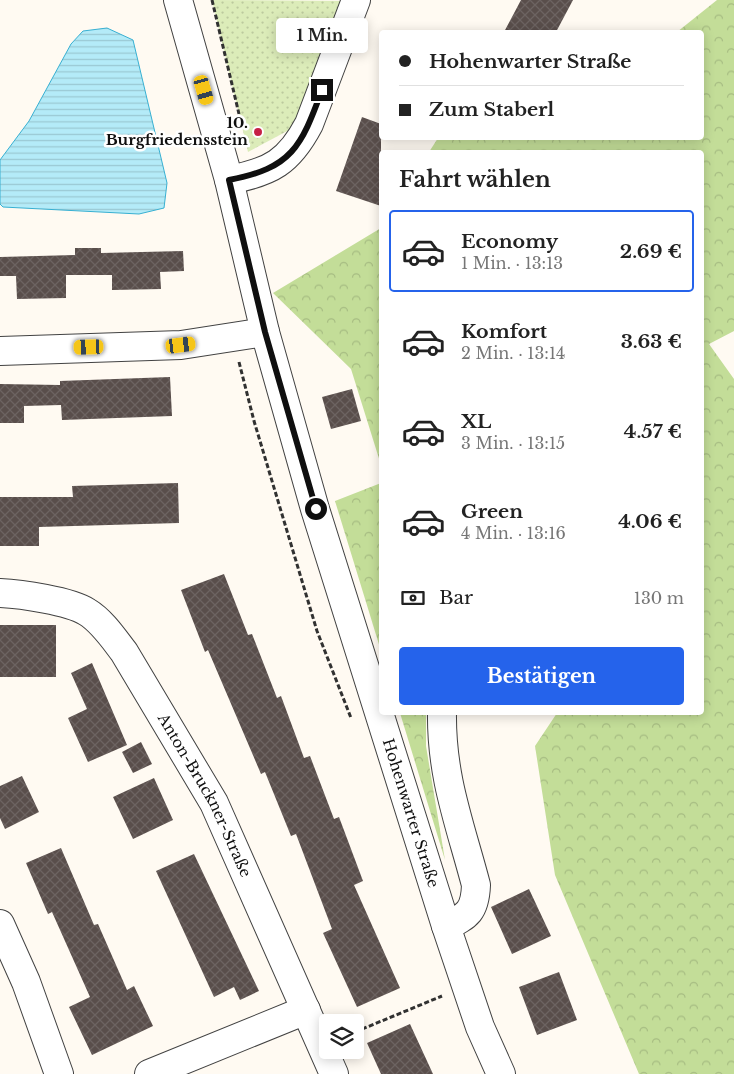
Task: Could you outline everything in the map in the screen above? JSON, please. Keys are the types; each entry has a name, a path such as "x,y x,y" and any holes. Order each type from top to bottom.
{"street":[{"name":"Hohenwarter Straße","path":"178,0 229,180 265,332 316,509 379,711"},
{"path":"229,180 254,175 272,168 287,158 299,143 309,124 356,0"},
{"path":"0,351 181,345 265,332"},
{"name":"Anton-Bruckner-Straße","path":"0,593 30,596 87,612 109,632 124,652 214,803 334,1074"},
{"name":"Hohenwarter Straße","path":"380,715 446,926 480,1027 500,1074"},
{"path":"442,715 444,763 449,792 476,885 476,898 471,910 465,917 446,926"},
{"path":"0,924 26,982 59,1074"},
{"path":"149,1074 306,1010"}],"path":[{"path":"212,0 240,117"},
{"path":"364,1028 448,993"}],"green space":[{"path":"212,0 346,1 291,129 248,152"},
{"path":"717,0 734,0 734,331 709,344 734,379 734,1074 639,1074 555,875 535,746 556,715 704,715 704,150 430,150 437,140 704,140 704,30 680,30"},
{"path":"379,229 379,459 351,369 273,293"},
{"path":"379,484 379,644 335,501"},
{"path":"401,715 426,715 426,746 445,860"}],"water":[{"path":"107,28 133,40 167,183 164,208 139,214 3,207 0,204 0,160 29,121 71,44 83,31"}],"building":[{"path":"521,0 573,0 557,30 505,30"},
{"path":"362,117 379,123 381,150 379,150 379,205 336,191"},
{"path":"75,248 101,248 101,253 183,251 184,271 160,272 161,289 112,290 112,275 66,275 66,298 17,299 16,276 0,276 0,257 75,255"},
{"path":"170,377 172,416 62,420 61,405 24,406 24,423 0,423 0,384 60,385 60,381"},
{"path":"352,389 361,421 331,429 322,397"},
{"path":"178,483 179,523 39,527 39,546 0,546 0,497 73,497 72,486"},
{"path":"224,574 248,635 252,634 277,698 281,696 304,758 310,756 334,819 339,817 363,881 354,885 400,988 357,1007 323,933 332,929 296,834 291,836 265,772 261,774 208,650 205,652 181,590"},
{"path":"0,625 56,625 56,677 0,677"},
{"path":"92,663 127,745 88,762 68,718 87,709 71,673"},
{"path":"141,742 152,764 133,773 122,752"},
{"path":"22,776 39,812 5,829 0,818 0,786"},
{"path":"154,778 173,820 133,839 113,797"},
{"path":"61,848 94,925 98,924 127,990 134,986 153,1026 92,1055 69,1007 90,997 52,912 48,914 26,863"},
{"path":"194,854 259,991 240,1000 234,987 214,997 156,871"},
{"path":"529,889 551,936 512,954 491,907"},
{"path":"559,972 577,1020 537,1035 519,987"},
{"path":"410,1024 433,1074 381,1074 367,1043"}],"place":[{"name":"10. Burgfriedensstein","path":"258,132"}],"route":[{"path":"316,509 265,332 229,180 254,175 272,168 287,158 299,143 309,124 322,90"}]}
